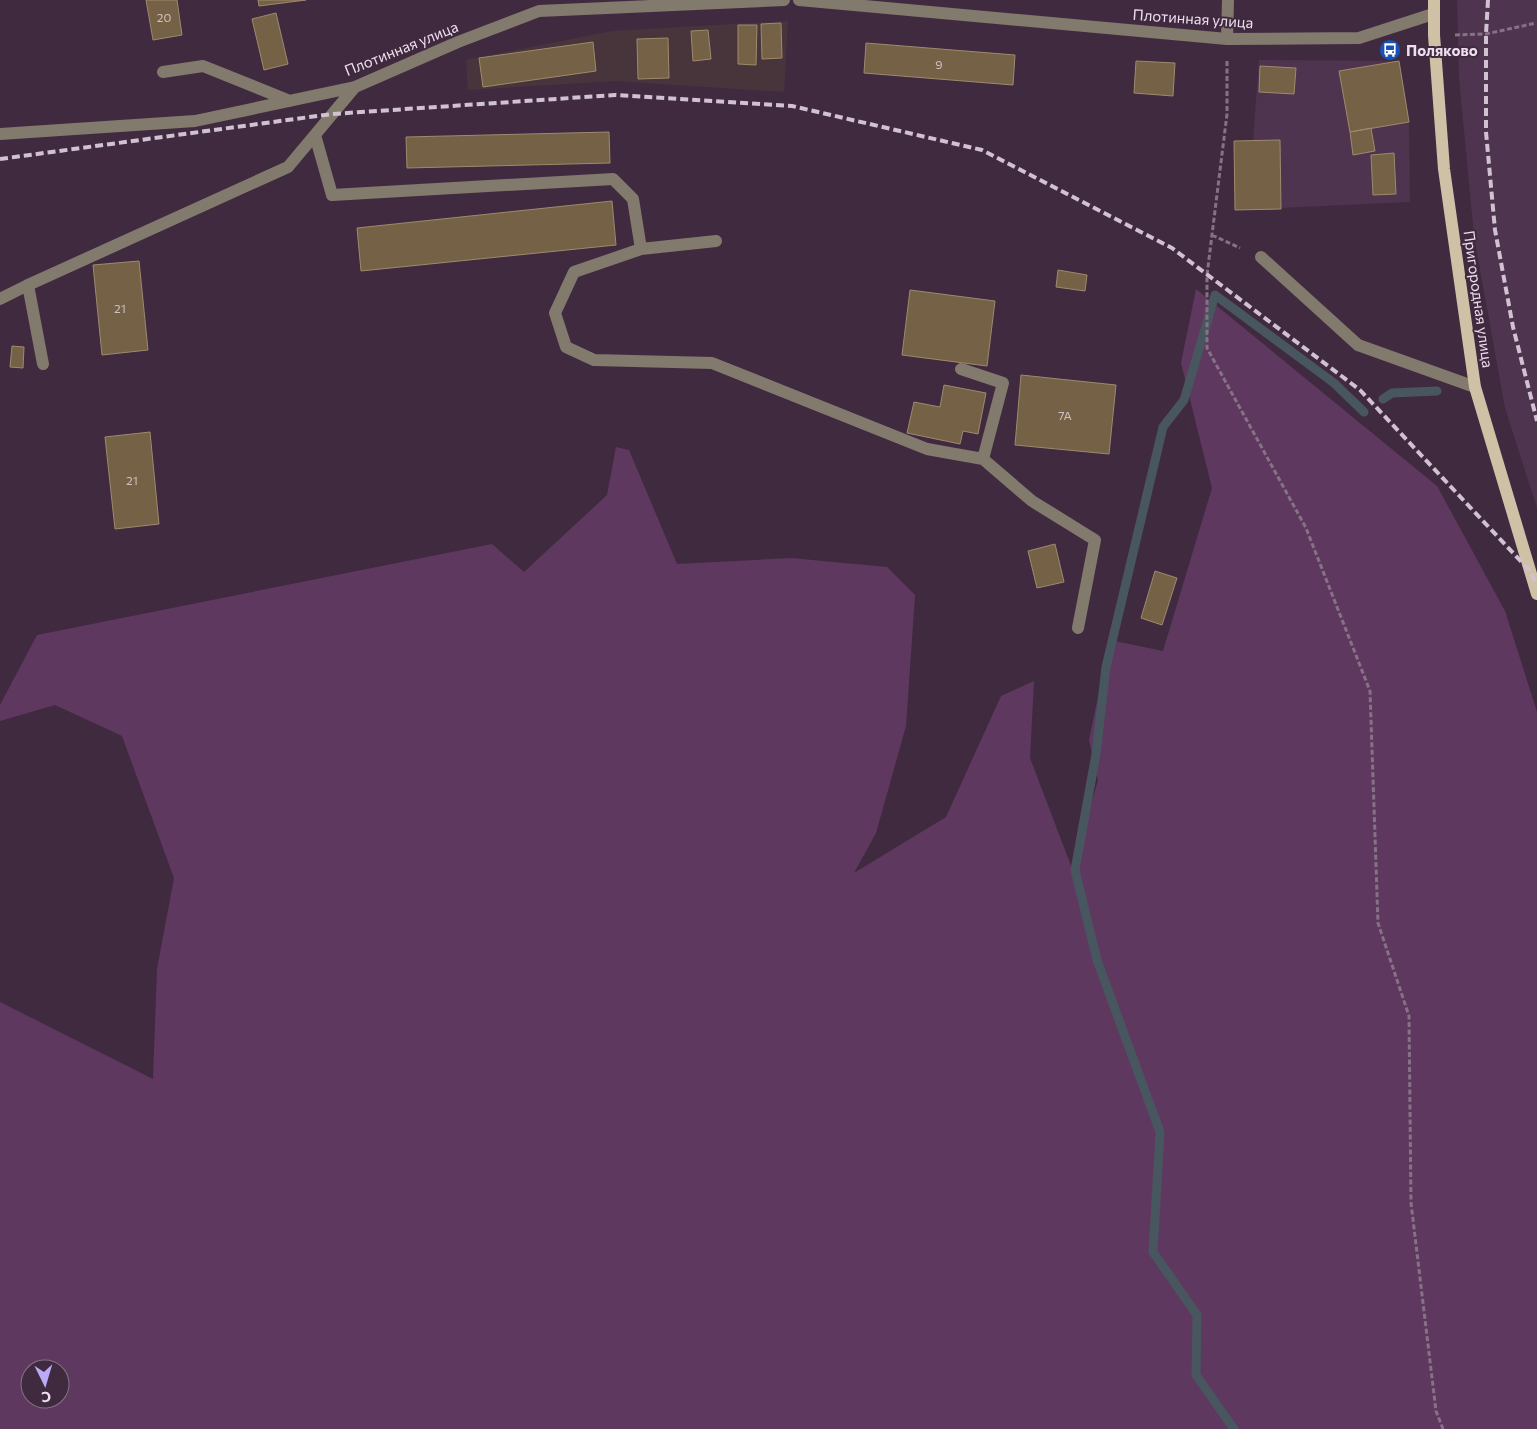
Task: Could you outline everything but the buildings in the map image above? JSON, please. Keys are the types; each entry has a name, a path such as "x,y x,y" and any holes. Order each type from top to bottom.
{"main road":[{"name":"Пригородная улица","path":"1434,0 1434,35 1444,170 1475,387 1537,594"}],"street":[{"name":"Плотинная улица","path":"0,134 195,121 355,86 538,6 784,0"},
{"name":"Плотинная улица","path":"799,0 1227,39 1360,38 1433,14"},
{"path":"1227,39 1228,0"},
{"path":"163,72 203,66 290,101"},
{"path":"0,299 288,167 355,86"},
{"path":"315,136 332,196 613,179 634,199 641,249"},
{"path":"716,242 641,249 574,272 555,313 566,347 594,360 712,363 927,449 983,459 1032,501 1095,540 1078,628"},
{"path":"1261,257 1358,345 1475,387"},
{"path":"28,285 43,364"},
{"path":"961,369 1003,383 983,459"}],"path":[{"path":"1434,35 1486,34 1536,23"},
{"path":"1227,39 1227,114 1207,275 1207,348 1306,528 1370,691 1378,923 1409,1016 1410,1203 1436,1411 1443,1429"},
{"path":"1212,235 1261,257"}],"shaded area":[{"path":"1457,0 1537,0 1537,508 1505,408 1474,236 1459,78"},
{"path":"788,21 784,92 615,81 468,90 466,60 612,31"},
{"path":"1259,60 1399,61 1409,122 1410,202 1235,210 1253,141"},
{"path":"1196,289 1437,486 1505,611 1537,712 1537,1429 0,1429 0,1002 153,1079 157,969 174,878 122,736 55,705 0,721 0,705 37,635 492,544 524,572 607,495 616,447 629,450 677,564 791,558 887,567 915,595 906,726 876,833 854,873 946,817 1001,696 1034,681 1030,758 1073,871 1098,780 1089,740 1110,640 1163,651 1212,488 1181,363"}],"waterway":[{"path":"1234,1429 1196,1375 1197,1315 1153,1252 1160,1132 1097,960 1075,870 1096,754 1106,667 1163,427 1184,400 1215,295 1334,383 1364,412"},
{"path":"1383,399 1392,393 1437,391"}],"railway":[{"path":"1488,0 1486,132 1495,230 1513,327 1537,421"},
{"path":"0,159 332,114 615,95 792,106 982,150 1172,248 1360,390 1529,570 1537,585"}],"place":[{"name":"Поляково","path":"1390,50"}]}
